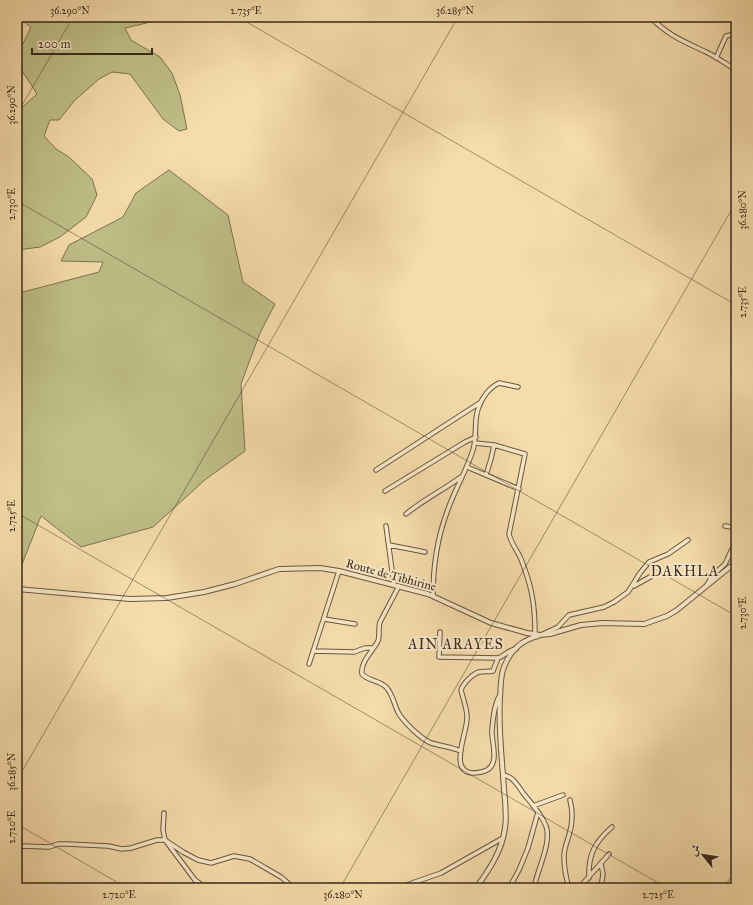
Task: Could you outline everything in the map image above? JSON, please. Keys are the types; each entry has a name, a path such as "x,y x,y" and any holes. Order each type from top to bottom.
{"street":[{"path":"650,17 659,26 675,37 736,70"},
{"path":"716,58 726,36 736,34"},
{"path":"433,596 433,578 440,532 447,511 467,467 475,443 476,418 481,402 487,391 499,383 518,387"},
{"path":"376,470 481,402"},
{"path":"386,491 465,442 476,437"},
{"path":"475,443 494,445 525,454 509,534 521,560 532,593 535,604 538,635"},
{"path":"486,475 492,459 494,445"},
{"path":"467,467 518,489"},
{"path":"406,514 422,501 444,489 463,476"},
{"path":"386,526 394,585"},
{"path":"725,526 736,530"},
{"path":"476,888 497,854 503,838 506,818 499,715 502,675 508,659 523,642 558,627 569,615 604,607 614,602 628,592 649,562 668,554 688,540"},
{"path":"706,586 713,575 725,564 736,541"},
{"path":"389,545 425,552"},
{"name":"Route de Tibhirine","path":"17,589 130,599 167,598 204,592 235,584 279,569 320,568 399,586 433,596 491,623 505,628 538,635 550,634 582,625 603,623 644,624 667,616 677,610 736,562"},
{"path":"309,664 339,572"},
{"path":"632,587 650,577"},
{"path":"399,586 380,622 379,640 361,670 363,676 380,682 391,693 396,707 404,721 425,740 461,751"},
{"path":"324,619 355,624"},
{"path":"440,632 439,657 498,658 503,656 511,649 516,649"},
{"path":"313,651 354,652 365,648 373,648"},
{"path":"498,658 493,671 479,672 461,688 468,718 461,751 461,766 467,772 476,773 487,770 492,766 494,755 492,730 496,702 501,694"},
{"path":"503,775 511,778 534,806 546,825 548,838 547,844 538,869 534,888"},
{"path":"534,806 563,795"},
{"path":"569,888 566,878 564,856 565,847 572,826 572,807 570,800"},
{"path":"509,888 519,870 528,848 538,812"},
{"path":"164,813 163,830 166,840 195,880 206,888"},
{"path":"589,878 588,868 595,844 612,827"},
{"path":"398,888 441,872 503,838"},
{"path":"17,850 22,846 49,847 63,844 108,846 122,849 131,848 157,840 166,840 198,860 211,863 234,856 250,859 281,877 294,888"},
{"path":"579,888 609,854"},
{"path":"601,864 603,878 601,888"}],"green space":[{"path":"17,17 157,17 155,21 125,28 131,40 160,57 172,73 180,95 187,129 179,131 163,119 130,74 112,72 99,79 74,101 59,120 50,120 44,136 56,149 69,157 92,179 97,195 86,217 60,237 40,247 17,250 17,112 37,94 17,63 17,56 31,27"},
{"path":"169,170 228,215 243,282 275,304 260,333 241,384 245,451 206,479 153,527 81,547 41,516 17,577 17,290 23,292 99,272 103,262 61,261 69,245 123,217 136,193"}],"district":[{"name":"DAKHLA","path":"685,571"},
{"name":"AIN ARAYES","path":"456,644"}]}
